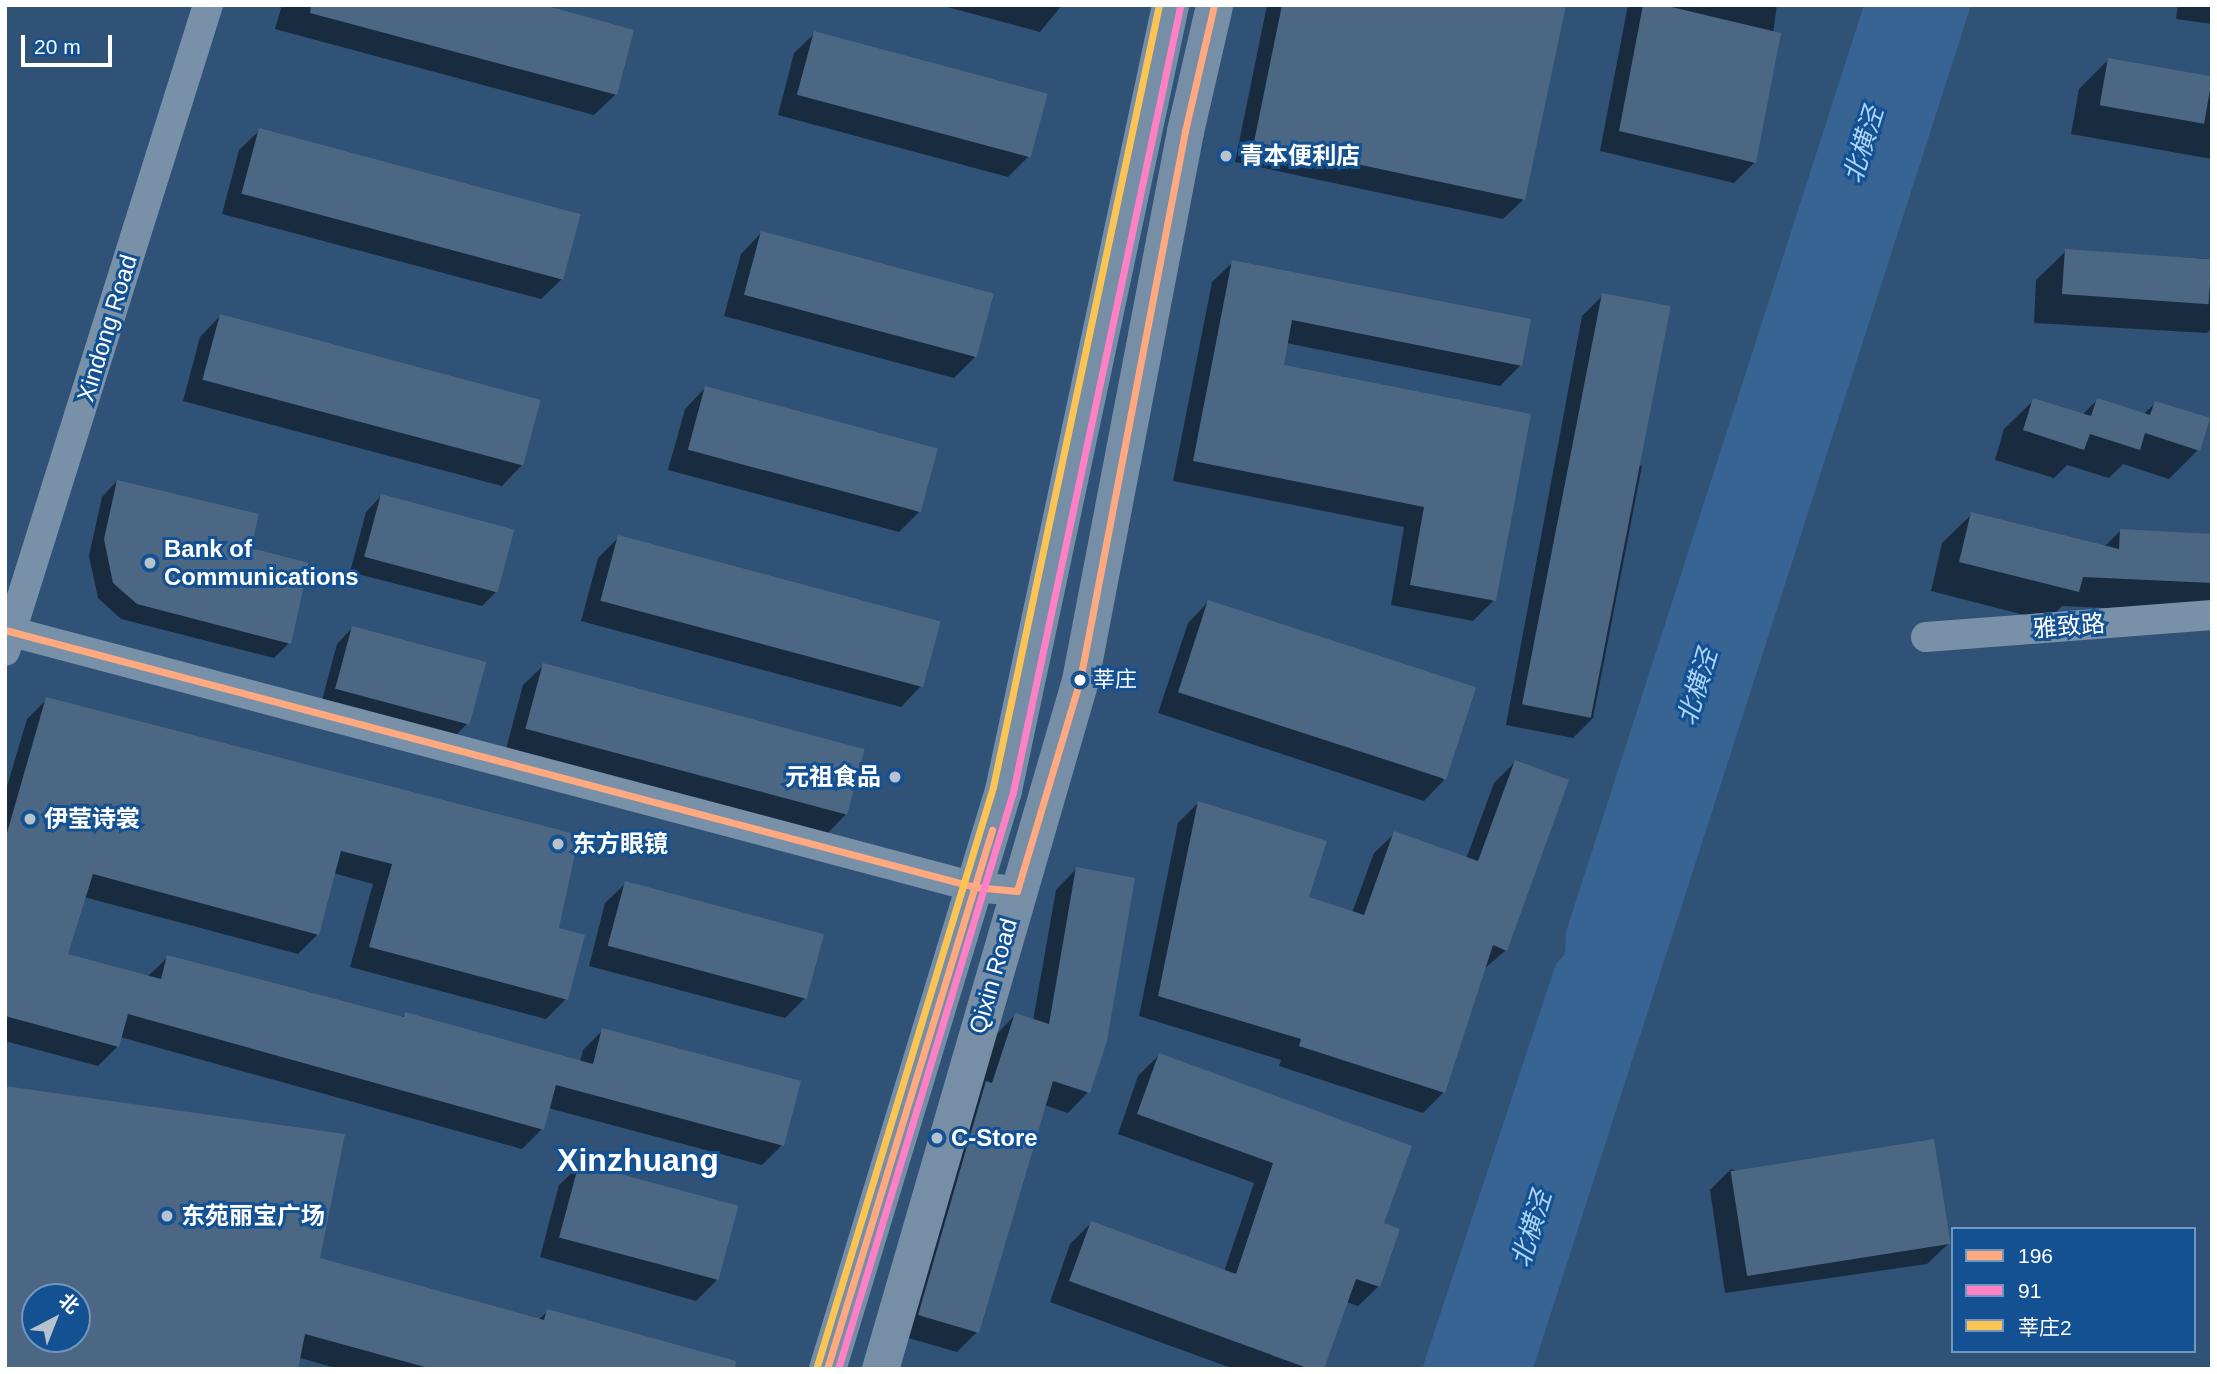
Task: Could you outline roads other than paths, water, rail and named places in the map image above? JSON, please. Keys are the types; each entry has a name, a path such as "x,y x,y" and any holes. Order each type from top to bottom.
{"main road":[{"name":"Qixin Road","path":"827,1369 1003,790 1170,5"},
{"name":"Qixin Road","path":"880,1369 1080,680 1185,131 1214,5"}],"street":[{"name":"Xindong Road","path":"7,638 208,5"},
{"name":"雅致路","path":"1926,637 2212,615"},
{"path":"7,638 975,887 1017,891"}],"water":[{"name":"北横泾","path":"1864,5 1971,5 1533,1369 1422,1369 1556,964 1565,954 1566,932"}],"place":[{"name":"青本便利店","path":"1226,156"},
{"name":"Bank of Communications","path":"150,563"},
{"name":"莘庄","path":"1080,680"},
{"name":"元祖食品","path":"895,777"},
{"name":"伊莹诗裳","path":"30,819"},
{"name":"东方眼镜","path":"558,844"},
{"name":"C-Store","path":"937,1138"},
{"name":"东苑丽宝广场","path":"167,1216"}],"district":[{"name":"Xinzhuang","path":"638,1160"}]}
